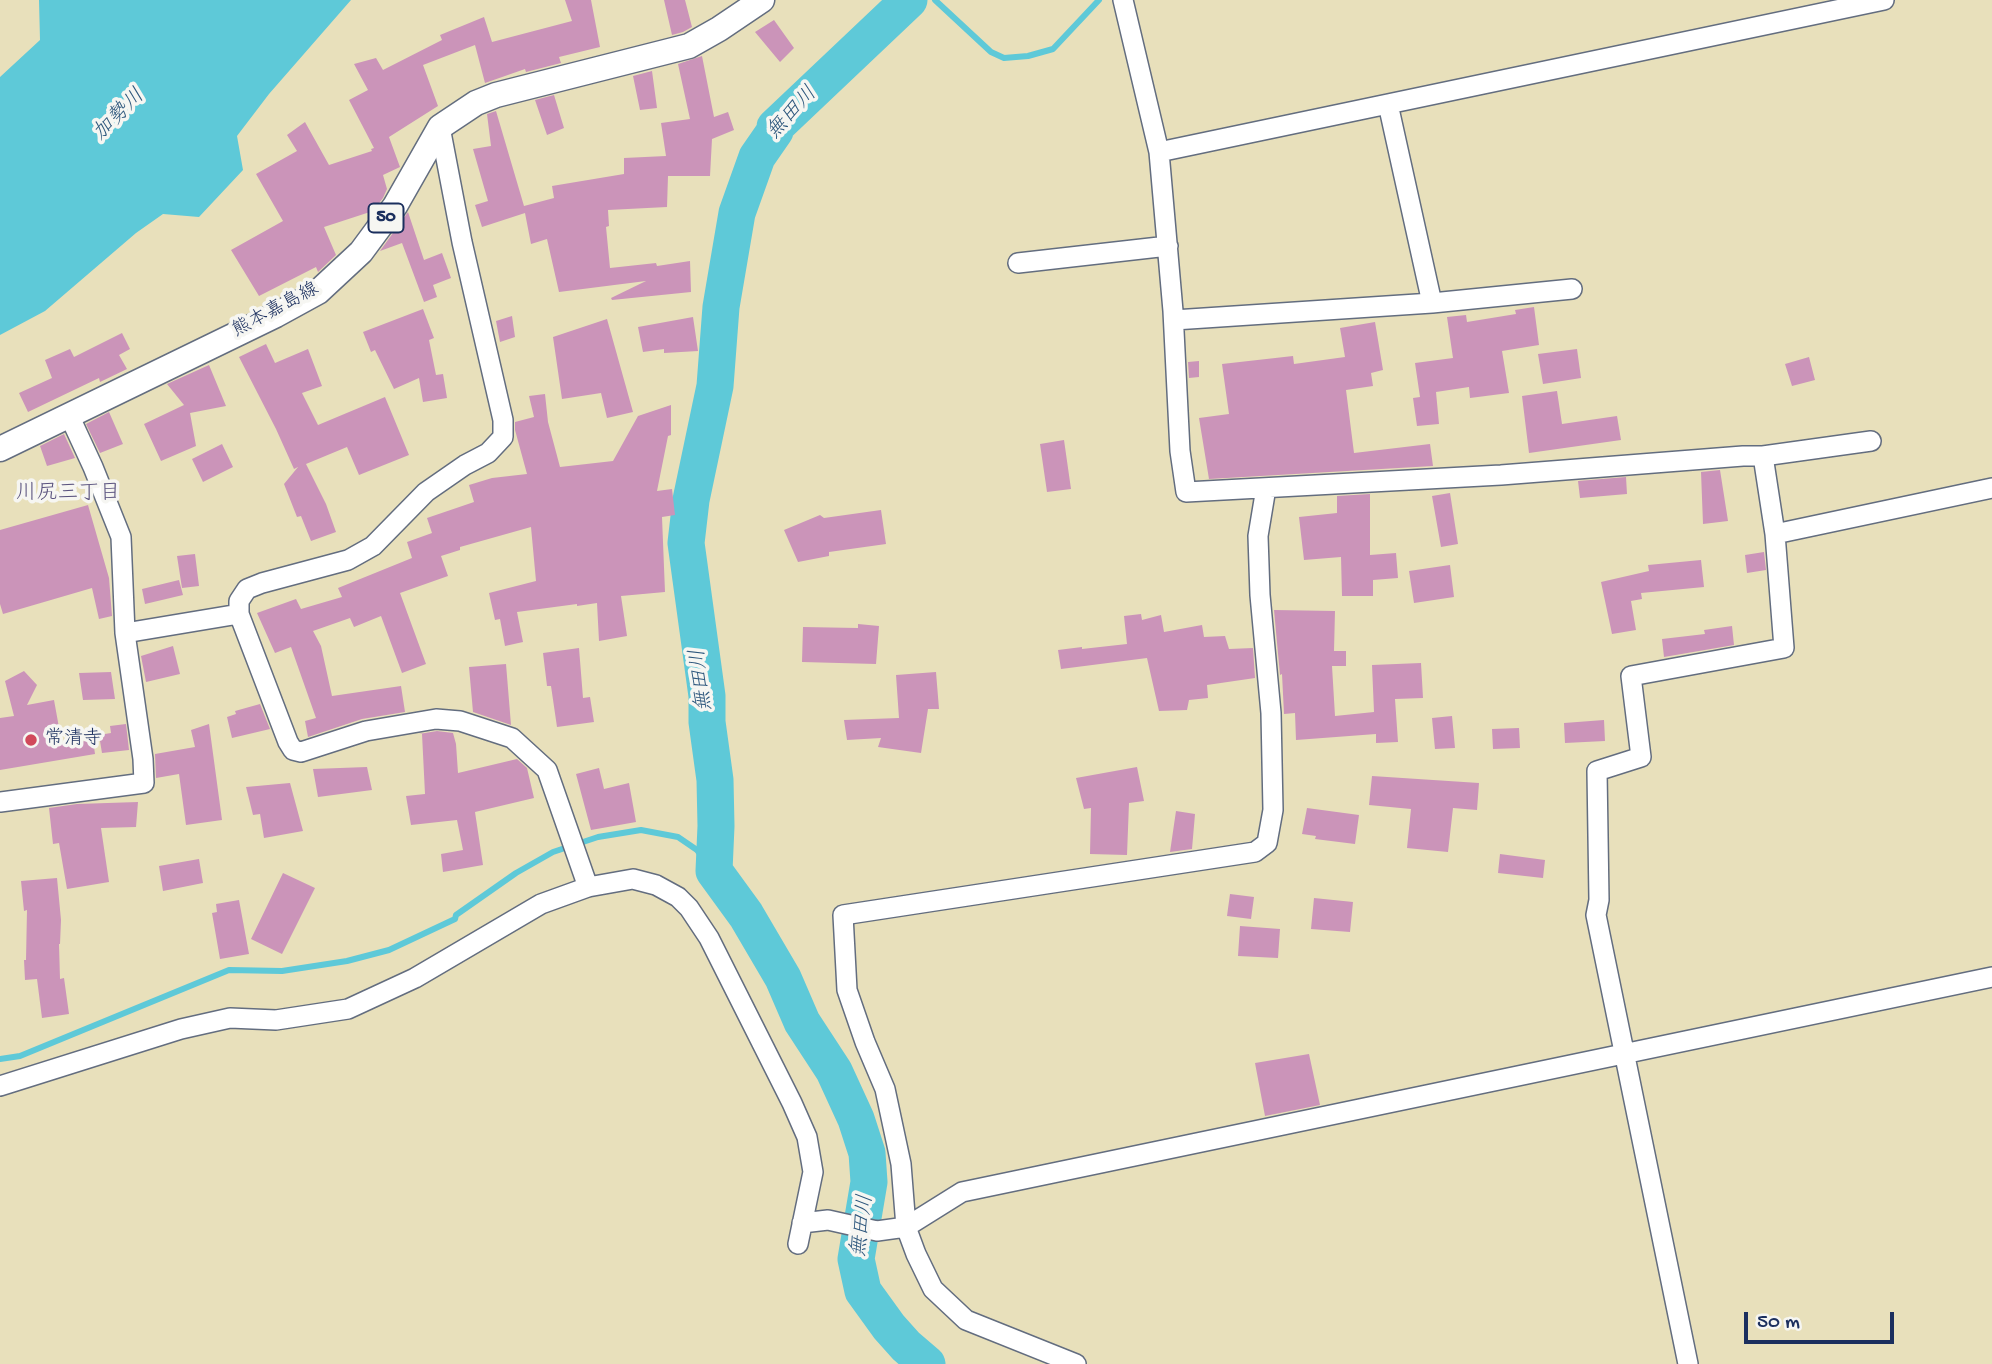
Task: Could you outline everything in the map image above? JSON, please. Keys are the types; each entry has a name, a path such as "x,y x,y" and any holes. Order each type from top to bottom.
{"main road":[{"name":"熊本嘉島線","path":"0,449 318,292 360,253 395,206 440,127 476,103 496,94 688,46 762,0"}],"street":[{"path":"1123,0 1159,152 1174,320 1180,451 1186,492 1501,475 1763,456 1871,441"},
{"path":"1159,152 1884,0"},
{"path":"1388,104 1432,303"},
{"path":"440,127 462,242 503,420 503,437 488,453 426,492 373,546 348,560 247,589 239,601 240,614 293,750 301,752 366,732 436,719 460,721 512,738 547,770 588,887"},
{"path":"1018,263 1167,246"},
{"path":"1174,320 1432,303 1572,289"},
{"path":"0,802 144,783 125,633 121,537 69,415"},
{"path":"1688,1364 1596,915 1599,900 1597,771 1641,757 1631,677 1784,648 1775,534 1763,456"},
{"path":"1076,1364 966,1321 933,1289 916,1254 896,1228 901,1164 885,1089 847,990 843,915 1255,852 1267,843 1273,810 1271,713 1260,595 1258,536 1266,488"},
{"path":"1775,534 1992,488"},
{"path":"125,633 240,614"},
{"path":"0,1086 181,1029 230,1018 276,1020 348,1009 415,978 541,904 588,887 633,879 656,885 678,897 689,908 709,938 792,1103 807,1137 813,1172 808,1222 797,1244"},
{"path":"808,1222 828,1220 877,1231 896,1228 962,1192 1992,977"}],"water":[{"name":"加勢川","path":"39,0 351,0 269,94 237,136 243,170 199,217 163,214 136,233 45,311 0,335 0,77 40,40"}],"building":[{"path":"565,0 591,0 600,47 559,57 561,63 526,72 525,69 485,83 475,45 423,65 438,106 389,137 400,167 383,175 387,189 383,198 373,211 324,227 336,255 318,272 316,267 259,296 231,250 283,221 256,174 297,151 287,135 305,122 329,165 374,148 349,100 368,90 354,64 376,58 383,70 442,40 440,35 484,17 492,42 572,21"},
{"path":"664,0 685,0 692,27 672,35"},
{"path":"774,20 794,48 780,62 755,32"},
{"path":"702,56 714,117 728,112 734,130 712,139 710,176 668,176 667,207 608,210 609,226 606,227 610,268 656,263 657,266 690,261 691,292 612,300 611,298 646,281 559,292 547,239 531,244 525,213 482,227 475,205 488,201 473,149 491,146 487,114 496,111 524,206 554,198 552,186 624,174 624,158 666,156 661,123 690,119 678,64"},
{"path":"652,71 657,108 640,110 633,76"},
{"path":"554,95 564,128 547,135 535,100"},
{"path":"408,212 424,260 442,253 451,278 433,285 437,297 424,302 402,243 380,251"},
{"path":"1534,307 1539,345 1502,351 1509,393 1470,398 1469,387 1436,392 1439,424 1417,426 1413,398 1420,397 1415,363 1453,358 1447,317 1466,315 1467,322 1516,314 1515,310"},
{"path":"423,309 434,338 429,340 436,375 443,374 447,398 423,402 419,378 394,389 375,350 371,352 363,332"},
{"path":"512,316 515,337 500,342 496,321"},
{"path":"693,317 698,351 664,353 664,349 643,352 638,327"},
{"path":"607,319 633,412 607,418 601,393 562,399 553,337"},
{"path":"1375,322 1383,370 1371,373 1373,386 1346,390 1354,453 1430,444 1433,466 1209,479 1199,418 1229,414 1222,364 1293,356 1294,364 1345,357 1340,328"},
{"path":"122,333 130,349 119,355 127,369 100,382 99,378 28,412 19,393 52,378 45,360 70,349 74,357"},
{"path":"266,344 275,363 308,349 322,386 302,393 318,425 385,397 409,455 359,475 347,447 306,464 326,504 336,532 311,541 301,516 297,517 284,484 298,467 294,469 239,357"},
{"path":"1577,349 1581,378 1543,384 1538,354"},
{"path":"1809,357 1815,380 1792,386 1785,364"},
{"path":"1199,361 1199,377 1189,378 1188,362"},
{"path":"209,365 226,406 190,413 196,446 161,461 144,424 184,405 167,384"},
{"path":"1557,391 1562,424 1617,416 1621,440 1529,453 1522,396"},
{"path":"545,394 548,422 560,467 613,461 638,416 671,405 671,435 668,436 657,491 672,489 675,515 662,517 665,592 621,596 627,636 599,641 597,603 577,604 517,612 523,642 505,646 500,619 495,620 489,593 536,581 531,527 460,547 460,550 441,556 448,576 400,593 426,664 402,673 381,616 354,627 350,618 313,631 321,646 332,696 401,686 405,712 362,719 308,737 305,721 316,718 291,647 275,653 257,613 296,599 301,609 342,597 338,588 412,558 407,542 432,533 427,518 474,502 469,485 492,478 527,474 515,422 534,417 529,396"},
{"path":"109,412 123,444 100,453 86,424"},
{"path":"64,434 75,458 47,466 40,446"},
{"path":"1064,440 1071,489 1047,492 1040,444"},
{"path":"222,444 233,467 203,482 192,459"},
{"path":"1720,470 1728,521 1703,524 1701,472"},
{"path":"1626,477 1627,494 1580,498 1578,481"},
{"path":"1450,493 1458,544 1441,547 1432,496"},
{"path":"1370,494 1370,555 1396,553 1398,578 1373,580 1373,596 1342,596 1341,557 1304,560 1299,517 1337,513 1337,496"},
{"path":"88,505 109,578 112,616 99,619 92,588 3,614 0,604 0,530"},
{"path":"881,510 886,544 829,552 829,556 798,562 784,530 820,515 824,518"},
{"path":"1764,552 1766,570 1747,573 1745,555"},
{"path":"195,554 199,586 182,588 177,556"},
{"path":"1701,560 1704,587 1641,593 1642,599 1631,601 1636,630 1612,634 1601,582 1649,571 1648,565"},
{"path":"1450,565 1454,597 1414,603 1409,571"},
{"path":"179,580 183,595 145,604 142,589"},
{"path":"1274,610 1335,611 1334,651 1346,651 1346,666 1332,666 1335,716 1374,712 1372,665 1421,663 1423,698 1395,699 1398,742 1376,743 1376,734 1296,740 1295,713 1284,714"},
{"path":"1141,614 1142,620 1161,615 1164,632 1202,625 1204,637 1225,636 1229,649 1253,648 1255,678 1207,685 1208,698 1189,700 1187,710 1159,711 1147,658 1061,669 1058,650 1127,644 1124,616"},
{"path":"858,624 879,626 876,664 802,662 803,627 858,628"},
{"path":"1732,626 1734,645 1664,657 1662,639 1705,634 1704,630"},
{"path":"173,646 180,674 146,682 141,656"},
{"path":"579,648 583,698 590,697 594,722 557,727 551,686 547,686 543,653"},
{"path":"506,664 511,725 473,712 469,667"},
{"name":"常清寺","path":"24,671 37,685 27,705 54,700 62,744 93,740 95,754 0,770 0,718 14,716 5,681"},
{"path":"111,672 115,699 83,700 79,673"},
{"path":"936,672 939,709 928,709 921,753 878,747 881,738 847,740 844,720 899,718 896,675"},
{"path":"260,704 270,729 232,738 227,717 236,714 235,711"},
{"path":"1452,716 1455,748 1435,749 1432,718"},
{"path":"1604,720 1605,741 1565,743 1564,723"},
{"path":"126,724 129,750 102,753 99,735 111,733 110,726"},
{"path":"209,724 222,820 186,825 179,774 156,778 155,754 195,747 191,730"},
{"path":"1519,728 1520,748 1493,749 1492,729"},
{"path":"437,731 453,733 458,773 517,759 527,768 534,798 475,812 483,865 443,872 441,854 463,850 457,820 411,825 406,796 425,794 422,734 419,734"},
{"path":"367,767 372,790 318,797 313,769"},
{"path":"1137,767 1144,801 1129,803 1127,855 1090,854 1091,808 1084,809 1076,778"},
{"path":"599,768 604,789 629,783 636,822 591,830 576,774"},
{"path":"1372,776 1479,783 1477,810 1453,808 1448,852 1407,848 1411,809 1369,805"},
{"path":"290,783 303,831 264,838 260,814 253,815 246,787"},
{"path":"138,802 136,827 101,828 109,882 67,889 59,843 53,844 49,808 77,804"},
{"path":"1307,808 1359,815 1355,844 1315,839 1316,836 1302,834"},
{"path":"1176,811 1195,814 1192,849 1170,852"},
{"path":"1500,854 1545,860 1543,878 1498,873"},
{"path":"199,859 203,883 163,891 159,866"},
{"path":"283,873 315,888 282,954 251,939"},
{"path":"57,878 61,920 60,979 64,978 69,1014 42,1018 37,979 25,980 27,910 24,911 21,881"},
{"path":"1230,894 1254,897 1251,919 1227,916"},
{"path":"1314,898 1353,902 1350,932 1311,929"},
{"path":"239,900 249,954 220,959 212,913 217,912 216,904"},
{"path":"1240,926 1280,929 1278,958 1238,956"},
{"path":"1309,1054 1320,1105 1265,1116 1255,1063"}],"waterway":[{"name":"無田川","path":"909,0 775,127 757,157 737,213 721,307 715,386 691,500 686,543 707,696 707,722 715,780 714,871 746,915 783,978 802,1022 834,1071 856,1119 867,1153 869,1182 856,1259 863,1291 889,1327 927,1364"},
{"path":"935,0 991,52 1004,58 1028,56 1053,49 1099,0"},
{"path":"0,1059 20,1056 229,970 282,971 347,961 389,950 455,919 456,915 516,873 553,852 598,837 641,830 678,837 697,850 714,871"}],"place":[{"name":"常清寺","path":"31,740"}],"district":[{"name":"川尻三丁目","path":"68,495"}]}
